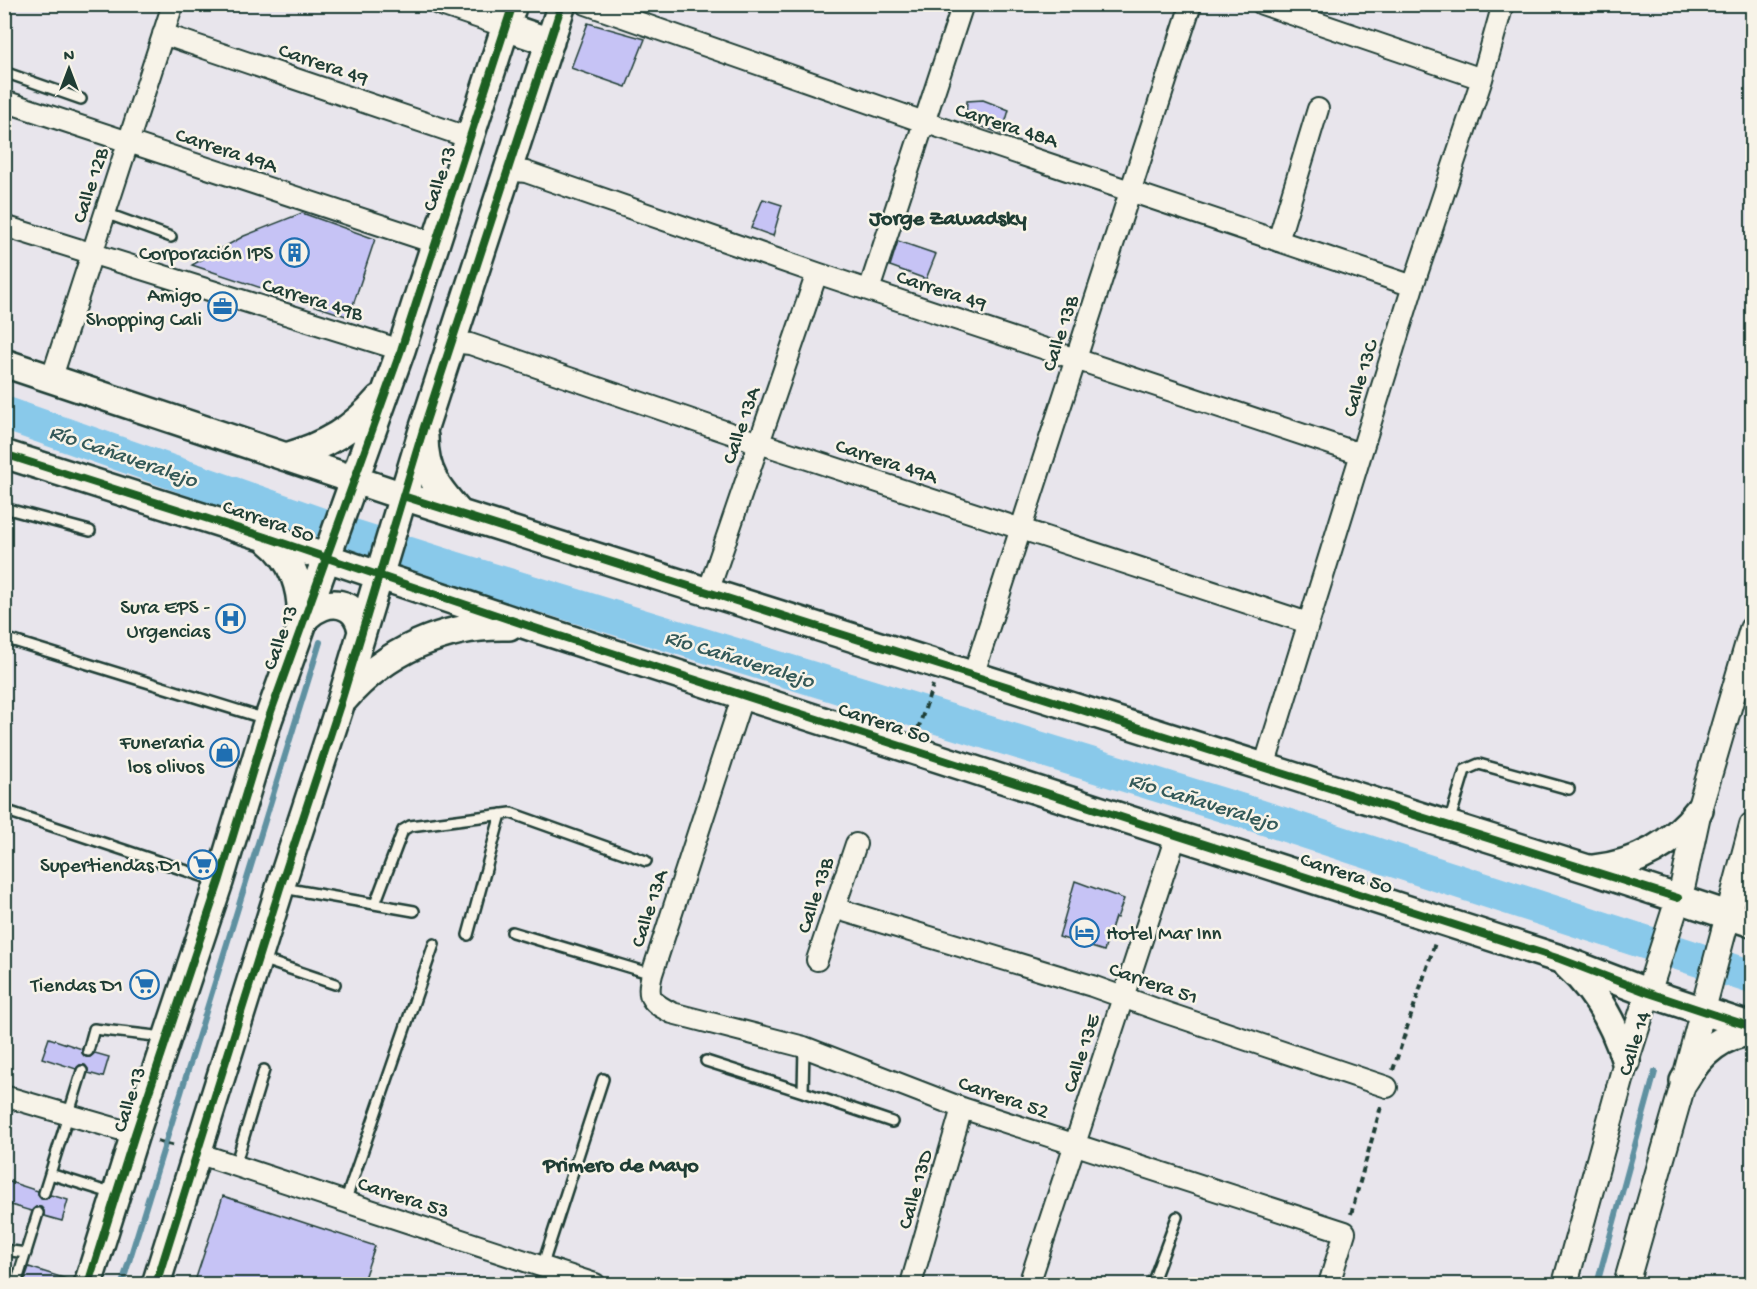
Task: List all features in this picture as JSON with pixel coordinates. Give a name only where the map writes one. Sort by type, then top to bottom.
[{"type":"main road","points":[[156,1284],[188,1150],[258,958],[340,705],[424,427],[562,4]]},
{"type":"main road","points":[[510,16],[550,42]]},
{"type":"main road","name":"Calle 13","points":[[88,1284],[117,1195],[141,1136],[167,1038],[219,882],[268,720],[401,350],[510,16]]},
{"type":"main road","points":[[4,363],[286,457],[352,487],[401,504],[461,515],[708,592],[1591,870],[1677,904],[1735,922]]},
{"type":"main road","points":[[286,457],[321,445],[342,434],[361,419],[386,392]]},
{"type":"main road","points":[[424,427],[424,445],[429,471],[442,494],[461,515]]},
{"type":"main road","name":"Carrera 50","points":[[4,453],[265,537],[329,552],[381,569],[535,628],[1176,836],[1651,986],[1704,1004],[1752,1027]]},
{"type":"main road","points":[[265,537],[287,560],[296,578],[303,625]]},
{"type":"main road","points":[[303,625],[320,606],[339,604],[355,614],[362,632]]},
{"type":"main road","points":[[340,705],[367,676],[383,663],[400,652],[436,636],[455,630],[485,626],[535,628]]},
{"type":"main road","points":[[1591,870],[1629,862],[1650,853],[1680,831],[1699,810]]},
{"type":"main road","points":[[1560,959],[1586,984],[1606,1012],[1626,1062]]},
{"type":"main road","points":[[1684,1081],[1695,1062],[1706,1052],[1732,1037],[1752,1032]]},
{"type":"street","name":"Calle 12B","points":[[51,380],[173,4]]},
{"type":"street","points":[[438,4],[510,16]]},
{"type":"street","name":"Carrera 48A","points":[[586,4],[924,122],[1413,286]]},
{"type":"street","points":[[869,290],[963,4]]},
{"type":"street","name":"Calle 13B","points":[[973,676],[1191,4]]},
{"type":"street","points":[[1262,4],[1482,79]]},
{"type":"street","name":"Calle 13C","points":[[1264,767],[1413,286],[1482,79],[1503,4]]},
{"type":"street","name":"Carrera 49","points":[[163,34],[470,138]]},
{"type":"street","name":"Carrera 49A","points":[[4,101],[435,243]]},
{"type":"street","points":[[1278,241],[1318,109]]},
{"type":"street","name":"Carrera 49","points":[[508,170],[526,172],[817,273],[1361,454]]},
{"type":"street","name":"Carrera 49B","points":[[4,226],[401,350]]},
{"type":"street","name":"Calle 13A","points":[[708,592],[817,273]]},
{"type":"street","name":"Carrera 49A","points":[[452,342],[470,344],[759,443],[1308,623]]},
{"type":"street","name":"Calle 14","points":[[1565,1284],[1626,1062],[1677,904],[1699,810],[1752,629]]},
{"type":"street","name":"Calle 13A","points":[[651,999],[649,993],[652,974],[743,695]]},
{"type":"street","points":[[1626,1284],[1704,1004],[1735,922],[1752,825]]},
{"type":"street","name":"Calle 13E","points":[[1029,1284],[1176,836]]},
{"type":"street","name":"Calle 13B","points":[[817,960],[856,844]]},
{"type":"street","name":"Carrera 51","points":[[834,908],[1123,997],[1387,1086]]},
{"type":"street","name":"Carrera 52","points":[[651,999],[658,1006],[672,1013],[804,1047],[962,1108],[1346,1232],[1329,1284]]},
{"type":"street","points":[[4,1096],[141,1136]]},
{"type":"street","name":"Calle 13D","points":[[911,1284],[962,1108]]},
{"type":"street","name":"Carrera 53","points":[[188,1150],[595,1284]]},
{"type":"lane","points":[[4,72],[81,99]]},
{"type":"lane","points":[[105,213],[171,237]]},
{"type":"lane","points":[[4,508],[90,531]]},
{"type":"lane","points":[[4,638],[268,720]]},
{"type":"lane","points":[[1448,825],[1465,771],[1479,764],[1569,789]]},
{"type":"lane","points":[[4,810],[219,882]]},
{"type":"lane","points":[[375,903],[406,827],[511,813],[646,861]]},
{"type":"lane","points":[[468,935],[501,814]]},
{"type":"lane","points":[[280,888],[375,903],[414,912]]},
{"type":"lane","points":[[512,933],[652,974]]},
{"type":"lane","points":[[345,1202],[434,944]]},
{"type":"lane","points":[[258,958],[336,984]]},
{"type":"lane","points":[[88,1051],[94,1029],[167,1038]]},
{"type":"lane","points":[[803,1092],[804,1047]]},
{"type":"lane","points":[[706,1061],[892,1122]]},
{"type":"lane","points":[[235,1166],[264,1070]]},
{"type":"lane","points":[[44,1193],[82,1071]]},
{"type":"lane","points":[[542,1267],[603,1079]]},
{"type":"lane","points":[[50,1174],[117,1195]]},
{"type":"lane","points":[[16,1284],[38,1214]]},
{"type":"lane","points":[[1152,1284],[1177,1217]]},
{"type":"lane","points":[[4,1250],[26,1253]]},
{"type":"lane","points":[[1750,1284],[1752,1278]]},
{"type":"path","points":[[918,730],[927,704]]},
{"type":"path","points":[[141,1136],[188,1150]]},
{"type":"building","points":[[588,23],[645,39],[626,87],[571,68]]},
{"type":"building","points":[[983,100],[1009,110],[1002,134],[966,121],[967,101]]},
{"type":"building","points":[[763,199],[782,205],[773,236],[751,228]]},
{"type":"building","name":"Corporación IPS","points":[[302,213],[375,239],[349,317],[192,265],[244,236]]},
{"type":"building","points":[[898,241],[936,254],[926,279],[890,266]]},
{"type":"building","points":[[1075,881],[1124,899],[1117,918],[1115,917],[1104,951],[1059,937]]},
{"type":"building","points":[[49,1038],[82,1049],[86,1057],[95,1053],[109,1057],[103,1077],[88,1073],[85,1065],[80,1065],[76,1069],[42,1058]]},
{"type":"building","points":[[4,1180],[38,1191],[41,1199],[46,1199],[51,1195],[68,1200],[62,1221],[44,1216],[41,1207],[36,1207],[31,1211],[4,1203]]},
{"type":"building","points":[[223,1196],[375,1246],[362,1284],[194,1284]]},
{"type":"building","points":[[29,1267],[73,1281],[73,1284],[23,1284]]},
{"type":"waterway","name":"Río Cañaveralejo","points":[[4,413],[356,537],[1249,813],[1752,977]]},
{"type":"waterway","points":[[122,1284],[320,642]]},
{"type":"waterway","points":[[1597,1284],[1655,1072]]},
{"type":"cycle path","points":[[88,1284],[219,882],[268,720],[401,350],[513,4]]},
{"type":"cycle path","points":[[156,1284],[340,705],[424,427],[562,4]]},
{"type":"cycle path","points":[[4,454],[1560,959],[1649,993],[1752,1027]]},
{"type":"cycle path","points":[[403,496],[1678,898]]},
{"type":"place","name":"Corporación IPS","points":[[294,252]]},
{"type":"place","name":"Amigo Shopping Cali","points":[[223,306]]},
{"type":"place","name":"Sura EPS - Urgencias","points":[[231,618]]},
{"type":"place","name":"Funeraria los olivos","points":[[225,753]]},
{"type":"place","name":"Supertiendas D1","points":[[202,864]]},
{"type":"place","name":"Hotel Mar Inn","points":[[1085,932]]},
{"type":"place","name":"Tiendas D1","points":[[144,984]]},
{"type":"district","name":"Jorge Zawadsky","points":[[948,216]]},
{"type":"district","name":"Primero de Mayo","points":[[621,1163]]}]
